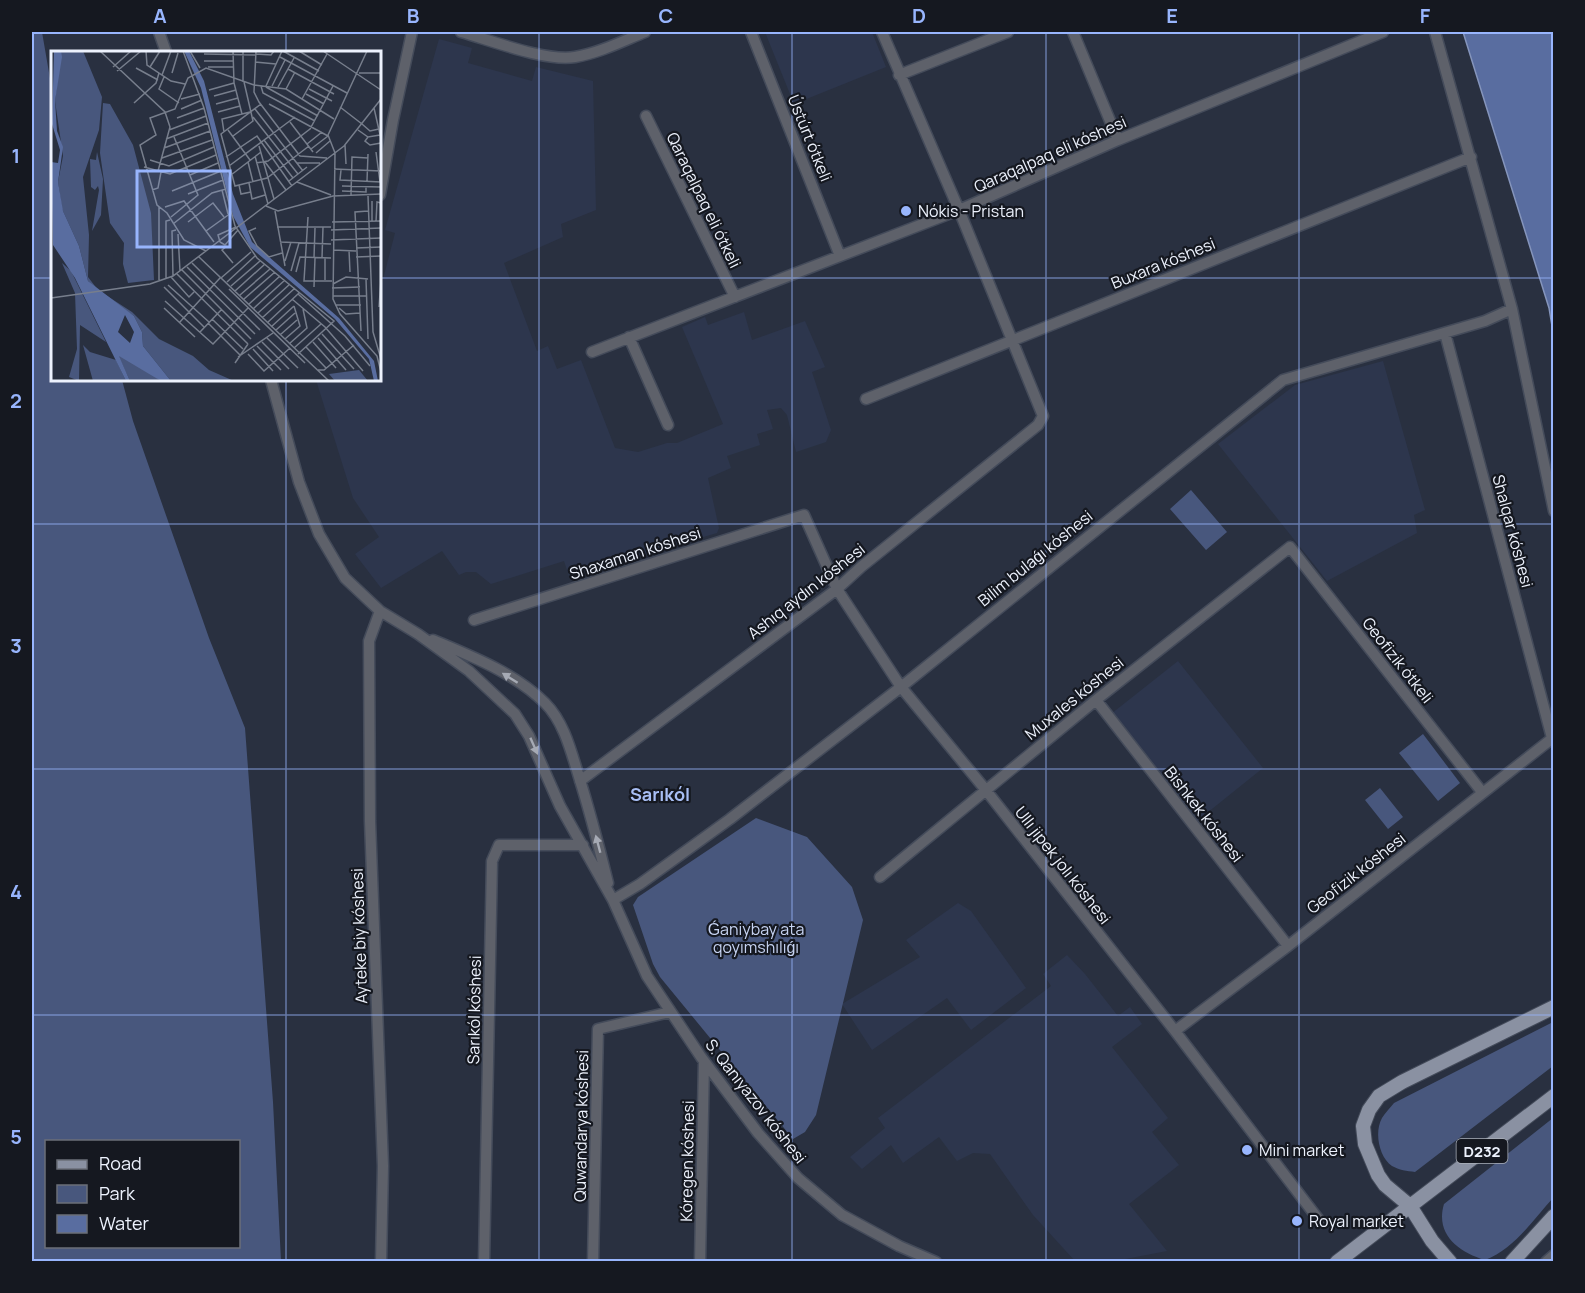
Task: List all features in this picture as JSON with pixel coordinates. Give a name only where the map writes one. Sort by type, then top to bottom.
[{"type":"main road","points":[[1450,1262],[1432,1241],[1410,1206],[1385,1185],[1378,1175],[1365,1144],[1363,1126],[1369,1110],[1379,1096],[1402,1082],[1554,1007]]},
{"type":"main road","name":"D232","points":[[1337,1262],[1554,1096]]},
{"type":"main road","points":[[1512,1262],[1552,1222]]},
{"type":"street","points":[[159,32],[166,51]]},
{"type":"street","points":[[381,189],[412,32]]},
{"type":"street","points":[[461,32],[548,56],[573,57],[606,48],[645,32]]},
{"type":"street","name":"Ústúrt ótkeli","points":[[751,32],[840,256]]},
{"type":"street","points":[[882,32],[1012,339]]},
{"type":"street","points":[[899,75],[1008,32]]},
{"type":"street","points":[[1073,32],[1118,140]]},
{"type":"street","name":"Qaraqalpaq eli kóshesi","points":[[592,352],[959,210],[1118,140],[1383,32]]},
{"type":"street","points":[[1435,32],[1512,309],[1554,511]]},
{"type":"street","name":"Qaraqalpaq eli ótkeli","points":[[645,116],[735,297]]},
{"type":"street","name":"Buxara kóshesi","points":[[866,399],[1471,157]]},
{"type":"street","name":"Bilim bulaǵı kóshesi","points":[[613,900],[640,884],[730,819],[901,687],[1283,380],[1485,321],[1512,309]]},
{"type":"street","name":"Shalqar kóshesi","points":[[1445,333],[1553,737]]},
{"type":"street","points":[[629,337],[668,425]]},
{"type":"street","name":"Ashıq aydın kóshesi","points":[[580,781],[837,589],[861,567],[1038,425],[1043,416],[1012,339]]},
{"type":"street","name":"S. Qanıyazov kóshesi","points":[[271,381],[299,482],[320,534],[345,578],[380,611],[418,634],[469,671],[515,714],[529,736],[560,806],[613,900],[647,975],[704,1061],[758,1132],[798,1178],[842,1215],[899,1246],[936,1262]]},
{"type":"street","name":"Ullı jipek jolı kóshesi","points":[[804,515],[837,589],[901,687],[985,789],[1175,1031],[1319,1220]]},
{"type":"street","name":"Shaxaman kóshesi","points":[[474,620],[804,515]]},
{"type":"street","name":"Muxales kóshesi","points":[[880,877],[985,789],[1290,547]]},
{"type":"street","name":"Geofizik ótkeli","points":[[1290,547],[1482,792]]},
{"type":"street","name":"Ayteke biy kóshesi","points":[[380,611],[369,641],[369,652],[370,821],[383,1166],[381,1262]]},
{"type":"street","name":"S. Qanıyazov kóshesi","points":[[418,634],[489,665],[544,702],[557,718],[580,781],[613,900]]},
{"type":"street","name":"Bishkek kóshesi","points":[[1096,700],[1288,946]]},
{"type":"street","name":"Geofizik kóshesi","points":[[1175,1031],[1288,946],[1553,737]]},
{"type":"street","name":"Sarıkól kóshesi","points":[[484,1262],[492,861],[499,845],[583,845]]},
{"type":"street","name":"Quwandarya kóshesi","points":[[593,1262],[598,1029],[670,1012]]},
{"type":"street","name":"Kóregen kóshesi","points":[[700,1262],[704,1061]]},
{"type":"street","points":[[1546,1262],[1554,1255]]},
{"type":"shaded area","points":[[765,32],[872,32],[886,67],[794,104]]},
{"type":"shaded area","points":[[439,39],[472,48],[468,63],[532,81],[536,67],[593,81],[596,210],[561,224],[563,237],[504,263],[537,351],[548,346],[557,369],[581,360],[615,448],[638,452],[667,443],[677,443],[723,424],[682,327],[705,317],[708,325],[744,312],[752,340],[805,321],[825,367],[812,372],[831,430],[826,442],[796,452],[787,415],[781,408],[767,410],[773,429],[757,434],[760,445],[727,456],[731,468],[708,478],[719,528],[717,533],[569,576],[564,561],[491,584],[476,572],[459,575],[442,551],[381,588],[355,554],[379,537],[353,498],[316,381],[381,381],[381,287],[395,233],[385,230]]},
{"type":"shaded area","points":[[1383,361],[1425,510],[1414,515],[1417,533],[1327,581],[1218,444],[1295,385]]},
{"type":"shaded area","points":[[1178,661],[1263,768],[1197,821],[1111,714]]},
{"type":"shaded area","points":[[958,903],[971,911],[1026,988],[971,1030],[947,998],[872,1050],[842,1004],[920,957],[906,940]]},
{"type":"shaded area","points":[[1067,955],[1118,1016],[1130,1007],[1142,1024],[1112,1047],[1168,1118],[1152,1132],[1179,1165],[1129,1204],[1167,1251],[1115,1261],[1075,1261],[1033,1215],[990,1154],[973,1153],[957,1161],[939,1137],[903,1163],[891,1145],[862,1169],[850,1157],[885,1128],[878,1118],[1051,986],[1043,974]]},
{"type":"green space","points":[[32,32],[42,32],[51,84],[51,381],[122,381],[133,421],[209,638],[245,728],[273,1102],[281,1261],[32,1261]]},
{"type":"green space","points":[[1191,490],[1227,532],[1206,550],[1170,509]]},
{"type":"green space","points":[[1423,734],[1460,783],[1438,801],[1399,753]]},
{"type":"green space","points":[[1380,788],[1403,817],[1388,829],[1365,800]]},
{"type":"green space","name":"Ǵaniybay ata qoyımshılıǵı","points":[[756,818],[807,837],[852,887],[863,920],[816,1115],[805,1132],[793,1139],[660,977],[653,964],[633,905],[638,897]]},
{"type":"green space","points":[[1553,1022],[1553,1066],[1415,1172],[1397,1168],[1388,1162],[1381,1151],[1378,1130],[1382,1118],[1394,1103]]},
{"type":"green space","points":[[1553,1118],[1553,1198],[1514,1241],[1495,1255],[1485,1260],[1458,1247],[1446,1233],[1443,1224],[1444,1204]]},
{"type":"water","points":[[1463,32],[1553,32],[1553,332],[1549,308]]},
{"type":"place","name":"Nókis - Pristan","points":[[906,211]]},
{"type":"place","name":"Mini market","points":[[1247,1150]]},
{"type":"place","name":"Royal market","points":[[1297,1221]]},
{"type":"district","name":"Sarıkól","points":[[660,794]]}]
